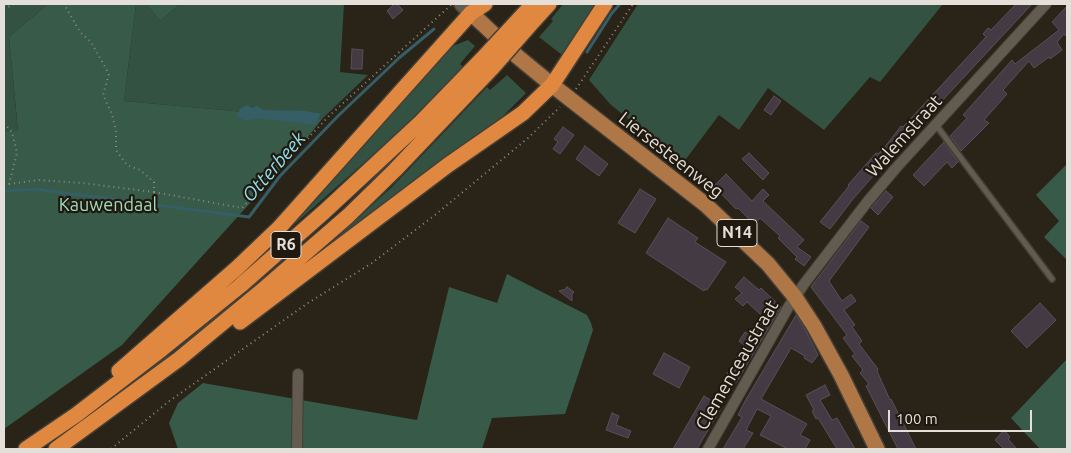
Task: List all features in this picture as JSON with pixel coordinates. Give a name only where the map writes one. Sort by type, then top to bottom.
[{"type":"highway","points":[[76,414],[94,392],[237,268],[279,228],[467,8],[484,4]]},
{"type":"highway","name":"R6","points":[[524,23],[533,4]]},
{"type":"highway","name":"R6","points":[[56,449],[179,359],[348,216],[402,163],[524,23],[549,4]]},
{"type":"highway","points":[[179,359],[197,354],[448,165],[523,113],[552,85],[605,4]]},
{"type":"highway","name":"R6","points":[[26,449],[162,350],[240,286],[488,63]]},
{"type":"main road","name":"Liersesteenweg","points":[[467,8],[518,57],[552,85],[706,204],[768,264],[795,297],[814,326],[841,375],[877,449]]},
{"type":"street","name":"Walemstraat","points":[[795,297],[896,168],[1046,4]]},
{"type":"street","name":"Clemenceaustraat","points":[[708,449],[795,297]]},
{"type":"street","points":[[297,449],[298,374]]},
{"type":"lane","points":[[936,124],[1052,279]]},
{"type":"path","points":[[4,9],[14,4]]},
{"type":"path","points":[[64,4],[80,32],[91,42],[109,74],[103,96],[112,114],[116,132],[116,150],[127,165],[140,170],[154,182],[154,192]]},
{"type":"path","points":[[4,184],[39,180],[82,183],[154,192],[242,208],[329,116],[452,4]]},
{"type":"path","points":[[111,449],[176,397],[308,303],[379,258],[435,215],[521,144],[569,98],[633,4]]},
{"type":"path","points":[[4,123],[12,132],[17,153],[9,184]]},
{"type":"green space","points":[[4,4],[48,4],[9,37],[18,132],[4,132]]},
{"type":"green space","name":"Kauwendaal","points":[[48,4],[136,4],[124,101],[322,119],[297,151],[122,345],[4,429],[4,132],[18,131],[9,37]]},
{"type":"green space","points":[[136,4],[146,4],[160,21],[180,4],[344,4],[340,72],[368,75],[322,119],[124,101]]},
{"type":"green space","points":[[146,4],[180,4],[160,21]]},
{"type":"green space","points":[[563,4],[597,4],[562,55],[539,37],[553,21],[551,19]]},
{"type":"green space","points":[[638,4],[943,4],[880,82],[870,77],[824,130],[768,88],[739,130],[719,115],[683,163],[610,104],[589,80]]},
{"type":"green space","points":[[468,40],[475,46],[460,64],[463,67],[403,128],[234,278],[445,49]]},
{"type":"green space","points":[[507,75],[526,93],[496,123],[298,272],[392,187],[487,87],[490,90]]},
{"type":"green space","points":[[1067,164],[1067,260],[1044,237],[1059,221],[1036,195]]},
{"type":"green space","points":[[507,274],[587,315],[591,323],[593,330],[565,414],[492,418],[482,449],[178,449],[169,423],[178,403],[203,383],[417,420],[449,287],[497,303]]},
{"type":"green space","points":[[1067,359],[1067,449],[1040,449],[1011,418]]},
{"type":"water","points":[[247,105],[252,108],[257,106],[263,110],[306,111],[321,114],[315,125],[259,118],[246,121],[237,116],[240,109]]},
{"type":"building","points":[[394,4],[397,4],[403,10],[393,19],[387,11]]},
{"type":"building","points":[[1016,4],[1032,4],[888,159],[830,229],[820,222],[848,185],[876,153],[878,154],[885,147],[901,126],[903,127],[986,37],[983,34],[988,28],[991,30]]},
{"type":"building","points":[[1067,6],[1067,37],[1064,34],[1057,42],[1062,50],[1034,68],[1029,61],[1003,90],[1007,94],[984,120],[989,123],[961,151],[950,136],[967,118],[963,115],[1012,60],[1015,64],[1059,30],[1052,22]]},
{"type":"building","points":[[352,49],[363,50],[362,69],[351,69]]},
{"type":"building","points":[[774,96],[781,101],[771,115],[764,110]]},
{"type":"building","points":[[563,127],[574,135],[560,154],[553,149],[558,142],[554,139]]},
{"type":"building","points":[[944,142],[958,162],[952,168],[947,162],[924,186],[913,175]]},
{"type":"building","points":[[585,146],[608,164],[599,176],[576,159]]},
{"type":"building","points":[[749,153],[769,173],[763,180],[742,159]]},
{"type":"building","points":[[726,174],[752,201],[763,189],[769,195],[763,201],[804,240],[797,247],[811,257],[804,266],[795,259],[797,257],[778,238],[780,236],[760,218],[754,224],[738,208],[736,209],[714,186]]},
{"type":"building","points":[[640,189],[656,199],[635,233],[618,223]]},
{"type":"building","points":[[886,191],[893,197],[878,215],[871,208]]},
{"type":"building","points":[[668,218],[698,238],[695,242],[726,262],[707,290],[705,289],[704,291],[646,253]]},
{"type":"building","points":[[861,221],[869,227],[829,281],[842,301],[851,294],[856,301],[844,310],[855,325],[852,327],[862,341],[859,344],[878,369],[877,371],[890,400],[916,449],[898,449],[866,386],[869,384],[860,373],[863,370],[852,356],[855,354],[843,338],[847,335],[811,287]]},
{"type":"building","points":[[744,277],[759,290],[761,288],[781,307],[736,383],[725,377],[744,345],[739,341],[745,332],[749,334],[761,315],[747,302],[743,306],[735,299],[742,293],[735,287]]},
{"type":"building","points":[[567,287],[574,292],[572,294],[572,301],[559,291]]},
{"type":"building","points":[[1040,303],[1056,320],[1027,348],[1011,331]]},
{"type":"building","points":[[796,315],[818,355],[812,363],[804,358],[805,356],[791,348],[761,399],[807,424],[800,435],[810,440],[805,449],[788,449],[760,435],[771,416],[757,409],[746,430],[753,433],[743,449],[723,449],[742,417],[738,415],[745,401]]},
{"type":"building","points":[[664,353],[690,367],[679,388],[653,374]]},
{"type":"building","points":[[825,385],[830,395],[820,400],[832,420],[837,418],[855,449],[837,449],[812,411],[814,410],[806,395]]},
{"type":"building","points":[[704,396],[722,407],[697,449],[673,449]]},
{"type":"building","points":[[612,413],[619,416],[616,425],[631,431],[628,438],[606,430]]},
{"type":"building","points":[[1004,430],[1010,437],[1008,439],[1017,449],[1004,449],[995,440]]},
{"type":"waterway","points":[[587,52],[620,4]]},
{"type":"waterway","name":"Otterbeek","points":[[4,191],[34,189],[249,217],[280,176],[338,116],[399,58],[434,29]]}]
